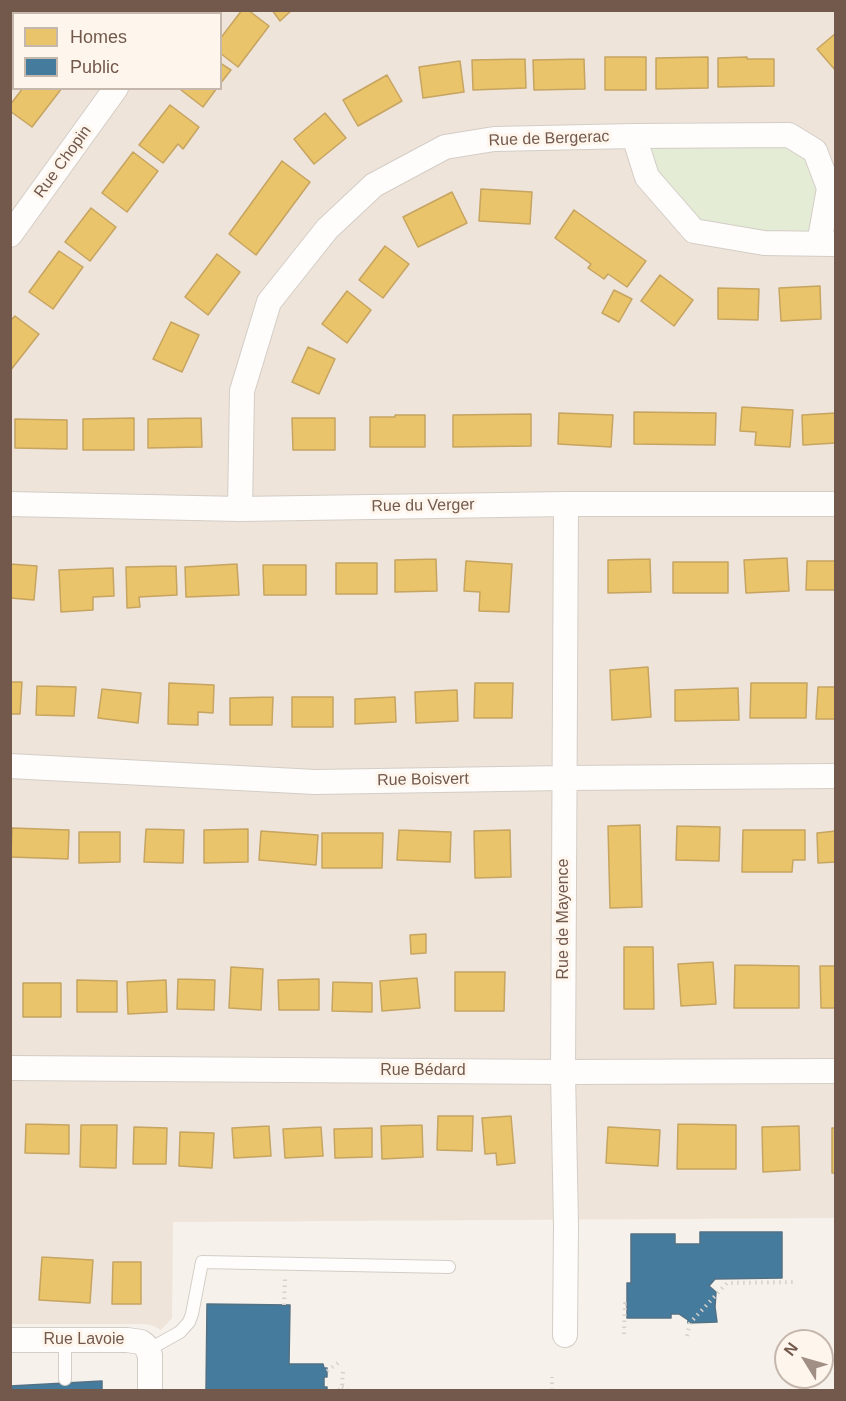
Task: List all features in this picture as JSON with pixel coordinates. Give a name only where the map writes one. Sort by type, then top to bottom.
[{"type":"street","name":"Rue Chopin","points":[[10,235],[115,90]]},
{"type":"street","name":"Rue de Bergerac","points":[[240,509],[242,392],[269,302],[327,228],[374,185],[445,147],[494,139],[634,136],[789,135],[815,152],[829,188],[827,244],[764,243],[694,231],[646,177],[634,136]]},
{"type":"street","name":"Rue du Verger","points":[[10,504],[240,509],[566,504],[836,504]]},
{"type":"street","name":"Rue de Mayence","points":[[565,1335],[566,1226],[563,1072],[566,504]]},
{"type":"street","name":"Rue Boisvert","points":[[10,766],[315,782],[836,776]]},
{"type":"street","name":"Rue Bédard","points":[[10,1068],[563,1072],[836,1071]]},
{"type":"street","name":"Rue Lavoie","points":[[10,1340],[141,1342],[150,1355],[150,1390]]},
{"type":"lane","points":[[148,1350],[180,1332],[189,1322],[202,1262],[449,1267]]},
{"type":"lane","points":[[65,1340],[65,1379]]},
{"type":"path","points":[[687,1336],[690,1323],[727,1283],[797,1282]]},
{"type":"path","points":[[284,1305],[285,1293]]},
{"type":"path","points":[[624,1334],[627,1304]]},
{"type":"path","points":[[703,1309],[708,1315]]},
{"type":"path","points":[[327,1371],[338,1363]]},
{"type":"path","points":[[343,1370],[340,1389],[348,1390]]},
{"type":"path","points":[[552,1377],[552,1390]]},
{"type":"shaded area","points":[[11,11],[835,11],[835,1218],[173,1222],[172,1318],[161,1330],[145,1324],[11,1324]]},
{"type":"green space","points":[[789,135],[829,188],[819,244],[694,231],[634,136]]},
{"type":"building: Homes","points":[[92,10],[125,10],[124,12],[94,12]]},
{"type":"building: Homes","points":[[242,10],[248,10],[269,26],[238,67],[222,55],[222,36]]},
{"type":"building: Homes","points":[[272,10],[292,10],[280,21]]},
{"type":"building: Homes","points":[[836,33],[836,71],[817,49]]},
{"type":"building: Homes","points":[[605,57],[646,57],[646,90],[605,90]]},
{"type":"building: Homes","points":[[708,57],[708,88],[656,89],[656,58]]},
{"type":"building: Homes","points":[[747,57],[747,59],[774,59],[774,86],[718,87],[718,58]]},
{"type":"building: Homes","points":[[525,59],[526,88],[473,90],[472,60]]},
{"type":"building: Homes","points":[[584,59],[585,89],[534,90],[533,60]]},
{"type":"building: Homes","points":[[460,61],[464,92],[423,98],[419,67]]},
{"type":"building: Homes","points":[[222,64],[231,70],[222,81]]},
{"type":"building: Homes","points":[[387,75],[402,101],[358,126],[343,100]]},
{"type":"building: Homes","points":[[21,90],[60,90],[32,127],[10,111],[10,105]]},
{"type":"building: Homes","points":[[181,90],[216,90],[203,107]]},
{"type":"building: Homes","points":[[170,105],[199,127],[183,149],[178,144],[163,163],[139,145]]},
{"type":"building: Homes","points":[[325,113],[346,138],[314,164],[294,139]]},
{"type":"building: Homes","points":[[133,152],[158,171],[127,212],[102,193]]},
{"type":"building: Homes","points":[[282,161],[310,182],[256,255],[229,234]]},
{"type":"building: Homes","points":[[481,189],[532,192],[530,224],[479,221]]},
{"type":"building: Homes","points":[[452,192],[467,223],[418,247],[403,217]]},
{"type":"building: Homes","points":[[91,208],[116,227],[90,261],[65,242]]},
{"type":"building: Homes","points":[[574,210],[646,261],[627,287],[608,274],[604,279],[588,268],[591,264],[555,238]]},
{"type":"building: Homes","points":[[385,246],[409,264],[383,298],[359,280]]},
{"type":"building: Homes","points":[[59,251],[83,267],[53,309],[29,292]]},
{"type":"building: Homes","points":[[217,254],[240,272],[208,315],[185,297]]},
{"type":"building: Homes","points":[[660,275],[693,300],[674,326],[641,301]]},
{"type":"building: Homes","points":[[820,286],[821,319],[781,321],[779,288]]},
{"type":"building: Homes","points":[[718,288],[759,289],[758,320],[718,319]]},
{"type":"building: Homes","points":[[614,290],[632,299],[619,322],[602,313]]},
{"type":"building: Homes","points":[[347,291],[371,310],[347,343],[322,324]]},
{"type":"building: Homes","points":[[15,316],[39,334],[10,371],[10,321]]},
{"type":"building: Homes","points":[[171,322],[199,335],[182,372],[153,359]]},
{"type":"building: Homes","points":[[308,347],[335,359],[319,394],[292,382]]},
{"type":"building: Homes","points":[[742,407],[793,410],[790,447],[755,445],[756,432],[740,431]]},
{"type":"building: Homes","points":[[634,412],[716,413],[715,445],[634,444]]},
{"type":"building: Homes","points":[[559,413],[613,415],[611,447],[558,444]]},
{"type":"building: Homes","points":[[836,413],[836,443],[803,445],[802,415]]},
{"type":"building: Homes","points":[[531,414],[531,446],[453,447],[453,415]]},
{"type":"building: Homes","points":[[395,415],[425,415],[425,447],[370,447],[370,417],[395,417]]},
{"type":"building: Homes","points":[[134,418],[134,450],[83,450],[83,419]]},
{"type":"building: Homes","points":[[201,418],[202,447],[148,448],[148,419]]},
{"type":"building: Homes","points":[[292,418],[335,418],[335,450],[293,450]]},
{"type":"building: Homes","points":[[15,419],[67,420],[67,449],[15,448]]},
{"type":"building: Homes","points":[[787,558],[789,591],[746,593],[744,560]]},
{"type":"building: Homes","points":[[436,559],[437,591],[395,592],[395,560]]},
{"type":"building: Homes","points":[[650,559],[651,592],[608,593],[608,560]]},
{"type":"building: Homes","points":[[466,561],[512,564],[509,612],[479,611],[480,592],[464,591]]},
{"type":"building: Homes","points":[[807,561],[836,561],[836,590],[806,590]]},
{"type":"building: Homes","points":[[673,562],[728,562],[728,593],[673,593]]},
{"type":"building: Homes","points":[[336,563],[377,563],[377,594],[336,594]]},
{"type":"building: Homes","points":[[10,564],[37,566],[34,600],[10,598]]},
{"type":"building: Homes","points":[[237,564],[239,595],[186,597],[185,567]]},
{"type":"building: Homes","points":[[263,565],[306,565],[306,595],[264,595]]},
{"type":"building: Homes","points":[[176,566],[177,595],[139,597],[140,607],[127,608],[126,567]]},
{"type":"building: Homes","points":[[113,568],[114,596],[93,597],[93,610],[61,612],[59,570]]},
{"type":"building: Homes","points":[[648,667],[651,717],[612,720],[610,670]]},
{"type":"building: Homes","points":[[10,682],[22,682],[20,714],[10,714]]},
{"type":"building: Homes","points":[[169,683],[214,685],[213,713],[198,712],[198,725],[168,724]]},
{"type":"building: Homes","points":[[475,683],[513,683],[512,718],[474,718]]},
{"type":"building: Homes","points":[[751,683],[807,683],[806,718],[750,718]]},
{"type":"building: Homes","points":[[37,686],[76,687],[74,716],[36,715]]},
{"type":"building: Homes","points":[[818,687],[836,687],[836,719],[816,719]]},
{"type":"building: Homes","points":[[738,688],[739,720],[675,721],[675,690]]},
{"type":"building: Homes","points":[[102,689],[141,693],[138,723],[98,718]]},
{"type":"building: Homes","points":[[457,690],[458,721],[416,723],[415,692]]},
{"type":"building: Homes","points":[[273,697],[272,725],[230,725],[230,698]]},
{"type":"building: Homes","points":[[292,697],[333,697],[333,727],[292,727]]},
{"type":"building: Homes","points":[[395,697],[396,722],[355,724],[355,699]]},
{"type":"building: Homes","points":[[640,825],[642,907],[610,908],[608,826]]},
{"type":"building: Homes","points":[[677,826],[720,827],[719,861],[676,860]]},
{"type":"building: Homes","points":[[12,828],[69,830],[68,859],[11,857]]},
{"type":"building: Homes","points":[[146,829],[184,830],[183,863],[144,862]]},
{"type":"building: Homes","points":[[248,829],[248,862],[204,863],[204,830]]},
{"type":"building: Homes","points":[[399,830],[451,832],[450,862],[397,860]]},
{"type":"building: Homes","points":[[510,830],[511,877],[475,878],[474,831]]},
{"type":"building: Homes","points":[[743,830],[805,830],[805,860],[793,860],[792,872],[742,872]]},
{"type":"building: Homes","points":[[261,831],[318,835],[316,865],[259,860]]},
{"type":"building: Homes","points":[[836,831],[836,862],[818,863],[817,833]]},
{"type":"building: Homes","points":[[79,832],[120,832],[120,862],[79,863]]},
{"type":"building: Homes","points":[[322,833],[383,833],[382,868],[322,868]]},
{"type":"building: Homes","points":[[426,934],[426,953],[411,954],[410,935]]},
{"type":"building: Homes","points":[[624,947],[653,947],[654,1009],[624,1009]]},
{"type":"building: Homes","points":[[713,962],[716,1004],[681,1006],[678,964]]},
{"type":"building: Homes","points":[[735,965],[799,966],[799,1008],[734,1008]]},
{"type":"building: Homes","points":[[820,966],[836,966],[836,1008],[821,1008]]},
{"type":"building: Homes","points":[[231,967],[263,969],[261,1010],[229,1008]]},
{"type":"building: Homes","points":[[455,972],[505,972],[504,1011],[455,1011]]},
{"type":"building: Homes","points":[[417,978],[420,1008],[382,1011],[380,981]]},
{"type":"building: Homes","points":[[178,979],[215,980],[214,1010],[177,1009]]},
{"type":"building: Homes","points":[[319,979],[319,1010],[279,1010],[278,980]]},
{"type":"building: Homes","points":[[77,980],[117,981],[117,1012],[77,1012]]},
{"type":"building: Homes","points":[[166,980],[167,1012],[128,1014],[127,982]]},
{"type":"building: Homes","points":[[333,982],[372,983],[372,1012],[332,1011]]},
{"type":"building: Homes","points":[[23,983],[61,983],[61,1017],[23,1017]]},
{"type":"building: Homes","points":[[438,1116],[473,1116],[472,1151],[437,1150]]},
{"type":"building: Homes","points":[[511,1116],[515,1163],[497,1165],[496,1153],[485,1154],[482,1118]]},
{"type":"building: Homes","points":[[26,1124],[69,1125],[69,1154],[25,1153]]},
{"type":"building: Homes","points":[[678,1124],[736,1125],[736,1169],[677,1169]]},
{"type":"building: Homes","points":[[81,1125],[117,1125],[116,1168],[80,1167]]},
{"type":"building: Homes","points":[[422,1125],[423,1157],[382,1159],[381,1126]]},
{"type":"building: Homes","points":[[269,1126],[271,1156],[234,1158],[232,1128]]},
{"type":"building: Homes","points":[[799,1126],[800,1170],[763,1172],[762,1127]]},
{"type":"building: Homes","points":[[134,1127],[167,1128],[166,1164],[133,1164]]},
{"type":"building: Homes","points":[[321,1127],[323,1156],[285,1158],[283,1129]]},
{"type":"building: Homes","points":[[608,1127],[660,1130],[658,1166],[606,1163]]},
{"type":"building: Homes","points":[[372,1128],[372,1157],[335,1158],[334,1129]]},
{"type":"building: Homes","points":[[832,1128],[836,1128],[836,1173],[832,1173]]},
{"type":"building: Homes","points":[[180,1132],[214,1133],[212,1168],[179,1166]]},
{"type":"building: Homes","points":[[42,1257],[93,1260],[90,1303],[39,1300]]},
{"type":"building: Homes","points":[[113,1262],[141,1262],[141,1304],[112,1304]]},
{"type":"building: Public","points":[[700,1232],[782,1232],[782,1278],[715,1279],[709,1286],[716,1292],[717,1322],[688,1323],[688,1320],[679,1314],[671,1314],[671,1318],[627,1318],[627,1283],[631,1283],[631,1234],[675,1234],[675,1244],[700,1244]]},
{"type":"building: Public","points":[[207,1304],[290,1305],[289,1364],[323,1364],[324,1368],[327,1368],[324,1387],[327,1387],[327,1390],[206,1390]]},
{"type":"building: Public","points":[[102,1381],[102,1390],[10,1390],[10,1386]]}]
